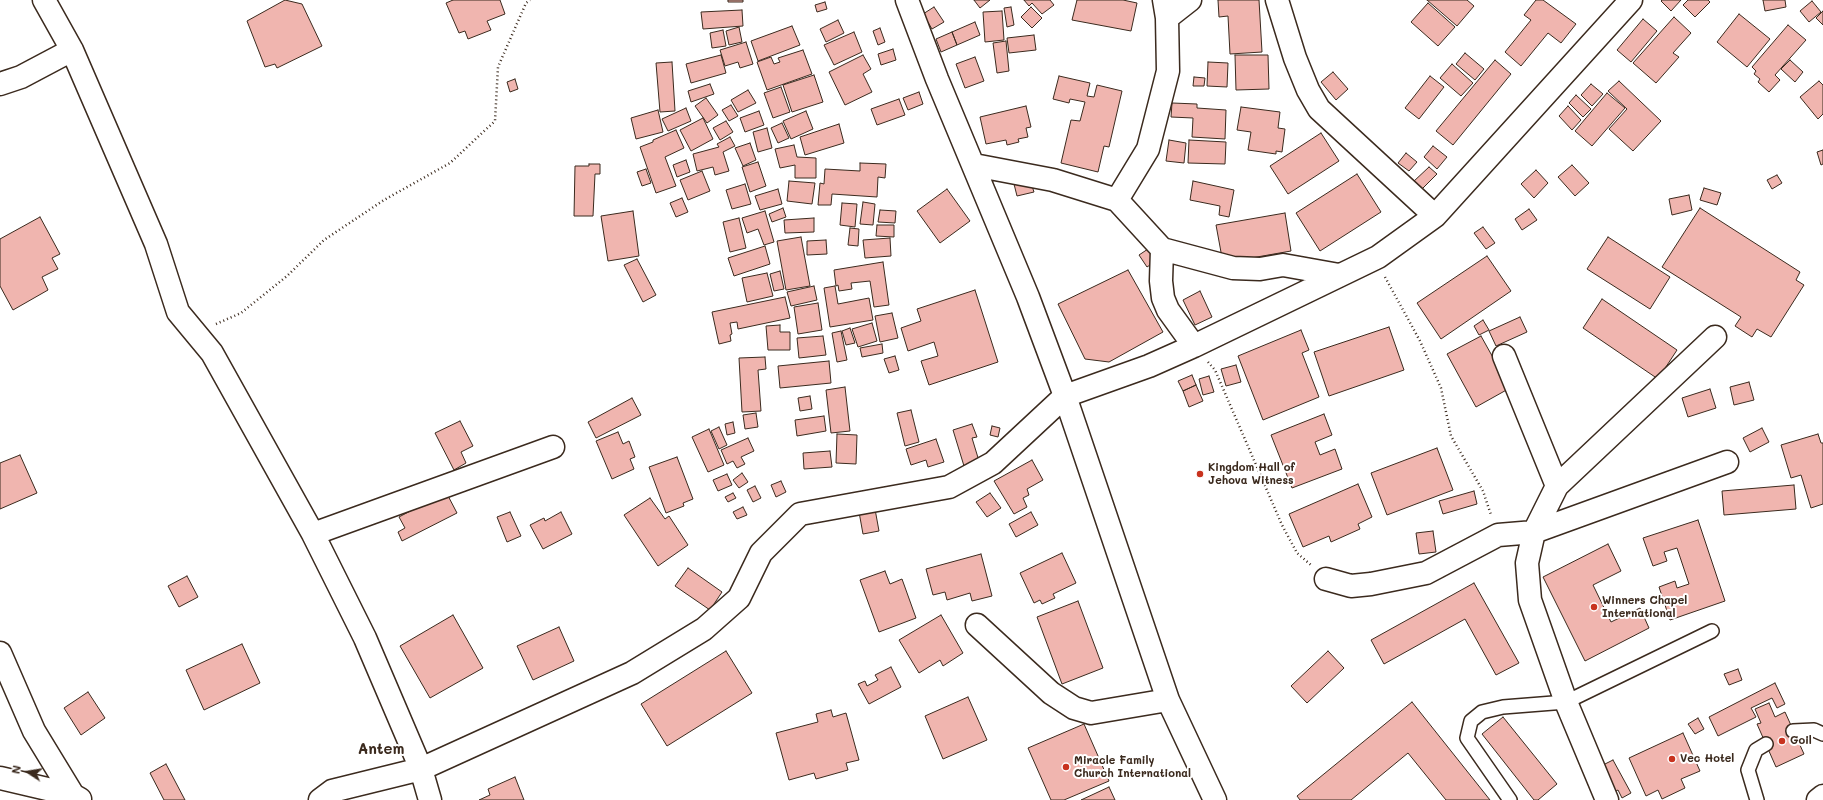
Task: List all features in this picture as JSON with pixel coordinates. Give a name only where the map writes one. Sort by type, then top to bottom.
[{"type":"street","points":[[44,0],[72,50],[156,244],[178,312],[212,353],[313,534],[365,638],[421,769],[430,800]]},
{"type":"street","points":[[907,0],[937,79],[1028,298],[1065,396],[1168,700],[1215,800]]},
{"type":"street","points":[[1117,200],[1148,148],[1168,71],[1165,9],[1190,0]]},
{"type":"street","points":[[1277,0],[1295,58],[1308,90],[1319,109],[1434,216]]},
{"type":"street","points":[[320,800],[332,791],[421,769],[632,673],[704,629],[739,598],[760,553],[800,514],[949,487],[993,463],[1065,396],[1149,366],[1194,346],[1339,275],[1378,258],[1434,216],[1631,0]]},
{"type":"street","points":[[0,84],[21,77],[72,50]]},
{"type":"street","points":[[974,165],[1052,180],[1117,200],[1162,249],[1233,268],[1260,269],[1283,265],[1339,275]]},
{"type":"street","points":[[1162,249],[1161,281],[1163,298],[1168,310],[1194,346]]},
{"type":"street","points":[[1607,800],[1566,702],[1530,600],[1527,563],[1534,532],[1557,486],[1715,337]]},
{"type":"street","points":[[1504,356],[1557,486]]},
{"type":"street","points":[[313,534],[553,447]]},
{"type":"street","points":[[1326,579],[1351,586],[1401,579],[1426,573],[1498,535],[1534,532],[1728,462]]},
{"type":"street","points":[[977,625],[1051,693],[1074,708],[1091,713],[1168,700]]},
{"type":"street","points":[[0,653],[8,698],[34,731],[77,798]]},
{"type":"street","points":[[0,778],[77,798]]},
{"type":"street","points":[[1818,800],[1823,796]]},
{"type":"lane","points":[[1510,800],[1467,738],[1471,721],[1482,712],[1502,707],[1566,702],[1712,631]]},
{"type":"lane","points":[[1793,731],[1814,730],[1823,734]]},
{"type":"lane","points":[[1757,800],[1748,770],[1756,750],[1766,744]]},
{"type":"path","points":[[195,332],[241,314],[287,276],[324,240],[384,200],[450,163],[495,121],[498,68],[526,3],[530,0]]},
{"type":"path","points":[[1378,258],[1387,284],[1420,341],[1442,388],[1451,436],[1483,491],[1498,535]]},
{"type":"path","points":[[1194,346],[1215,370],[1282,525],[1297,553],[1326,579]]},
{"type":"building","points":[[285,0],[302,4],[322,46],[277,68],[275,64],[265,67],[247,21]]},
{"type":"building","points":[[453,0],[500,0],[505,14],[487,21],[491,30],[468,39],[465,31],[459,33],[446,3]]},
{"type":"building","points":[[728,0],[743,0],[743,2],[728,2]]},
{"type":"building","points":[[974,0],[990,0],[980,8]]},
{"type":"building","points":[[1024,0],[1050,0],[1054,5],[1042,14],[1032,3],[1029,6]]},
{"type":"building","points":[[1077,0],[1123,0],[1137,3],[1131,31],[1072,20]]},
{"type":"building","points":[[1218,0],[1259,0],[1262,52],[1230,54],[1228,16],[1219,17]]},
{"type":"building","points":[[1427,0],[1467,0],[1474,6],[1457,26]]},
{"type":"building","points":[[1536,0],[1543,0],[1576,24],[1561,43],[1548,33],[1521,66],[1505,52],[1531,20],[1524,15]]},
{"type":"building","points":[[1681,0],[1671,11],[1661,1]]},
{"type":"building","points":[[1688,0],[1708,0],[1710,2],[1695,17],[1683,5]]},
{"type":"building","points":[[1763,0],[1785,0],[1786,7],[1765,11]]},
{"type":"building","points":[[1812,1],[1821,12],[1809,22],[1800,11]]},
{"type":"building","points":[[825,2],[827,9],[817,12],[815,5]]},
{"type":"building","points":[[1428,3],[1455,27],[1438,46],[1411,22]]},
{"type":"building","points":[[934,7],[944,22],[932,29],[923,14]]},
{"type":"building","points":[[1011,7],[1014,25],[1007,27],[1004,8]]},
{"type":"building","points":[[1031,7],[1042,18],[1032,28],[1021,17]]},
{"type":"building","points":[[742,10],[743,26],[703,29],[701,12]]},
{"type":"building","points":[[1002,11],[1004,40],[985,42],[983,12]]},
{"type":"building","points":[[1823,11],[1823,25],[1816,18]]},
{"type":"building","points":[[1739,14],[1770,39],[1747,67],[1717,42]]},
{"type":"building","points":[[1674,17],[1691,33],[1673,53],[1679,57],[1656,83],[1633,63]]},
{"type":"building","points":[[1643,19],[1657,31],[1631,62],[1617,50]]},
{"type":"building","points":[[838,20],[844,33],[826,42],[820,29]]},
{"type":"building","points":[[975,22],[980,35],[957,45],[952,32]]},
{"type":"building","points":[[1788,25],[1806,40],[1775,75],[1780,80],[1769,92],[1758,82],[1760,79],[1754,74],[1756,71],[1752,67]]},
{"type":"building","points":[[792,26],[800,45],[758,61],[751,41]]},
{"type":"building","points":[[739,27],[742,42],[729,45],[726,31]]},
{"type":"building","points":[[880,28],[885,42],[878,45],[873,31]]},
{"type":"building","points":[[723,30],[726,46],[712,48],[710,33]]},
{"type":"building","points":[[854,32],[862,52],[834,65],[824,45]]},
{"type":"building","points":[[952,32],[957,45],[941,52],[936,39]]},
{"type":"building","points":[[1034,35],[1036,50],[1009,53],[1007,38]]},
{"type":"building","points":[[1006,41],[1009,71],[997,73],[993,43]]},
{"type":"building","points":[[746,42],[753,64],[740,68],[738,62],[725,66],[720,50]]},
{"type":"building","points":[[893,49],[896,60],[881,65],[878,54]]},
{"type":"building","points":[[803,50],[812,74],[767,90],[757,62],[771,57],[774,64],[780,62],[778,58]]},
{"type":"building","points":[[1465,53],[1484,69],[1475,80],[1456,64]]},
{"type":"building","points":[[721,55],[726,73],[691,83],[686,64]]},
{"type":"building","points":[[863,55],[871,69],[863,74],[872,92],[845,105],[829,72]]},
{"type":"building","points":[[1235,55],[1268,55],[1269,89],[1236,90]]},
{"type":"building","points":[[975,57],[984,81],[965,88],[956,64]]},
{"type":"building","points":[[1495,60],[1511,74],[1453,145],[1436,131]]},
{"type":"building","points":[[1790,60],[1803,72],[1795,82],[1781,69]]},
{"type":"building","points":[[672,62],[675,111],[660,112],[656,63]]},
{"type":"building","points":[[1208,62],[1228,63],[1227,87],[1207,86]]},
{"type":"building","points":[[1452,64],[1473,83],[1461,96],[1440,78]]},
{"type":"building","points":[[1333,72],[1348,89],[1336,100],[1321,82]]},
{"type":"building","points":[[814,75],[823,102],[792,112],[783,85]]},
{"type":"building","points":[[1059,76],[1090,83],[1087,96],[1094,97],[1097,85],[1122,91],[1109,147],[1104,146],[1098,172],[1061,163],[1071,120],[1080,121],[1085,102],[1070,99],[1069,103],[1053,99]]},
{"type":"building","points":[[1430,76],[1444,87],[1419,119],[1405,108]]},
{"type":"building","points":[[1194,77],[1205,78],[1204,86],[1193,86]]},
{"type":"building","points":[[515,79],[518,89],[510,92],[507,82]]},
{"type":"building","points":[[1619,81],[1661,121],[1633,151],[1609,129],[1627,109],[1608,91]]},
{"type":"building","points":[[1819,81],[1823,85],[1823,114],[1818,119],[1800,97]]},
{"type":"building","points":[[710,84],[714,94],[691,102],[688,91]]},
{"type":"building","points":[[1591,84],[1603,94],[1592,106],[1581,95]]},
{"type":"building","points":[[781,87],[790,112],[773,118],[764,93]]},
{"type":"building","points":[[748,90],[756,103],[738,112],[731,100]]},
{"type":"building","points":[[919,92],[923,104],[908,110],[903,98]]},
{"type":"building","points":[[1607,93],[1625,108],[1592,146],[1575,131]]},
{"type":"building","points":[[1576,95],[1591,109],[1583,117],[1569,103]]},
{"type":"building","points":[[706,98],[718,115],[707,123],[695,106]]},
{"type":"building","points":[[899,99],[905,115],[877,125],[871,109]]},
{"type":"building","points":[[1172,103],[1197,104],[1197,108],[1226,110],[1225,139],[1192,137],[1193,118],[1171,117]]},
{"type":"building","points":[[731,105],[738,116],[729,121],[722,110]]},
{"type":"building","points":[[1026,106],[1031,127],[1026,128],[1028,137],[1018,139],[1019,142],[1007,145],[1006,140],[986,144],[980,117]]},
{"type":"building","points":[[1568,106],[1581,120],[1572,130],[1559,116]]},
{"type":"building","points":[[1241,107],[1280,112],[1278,128],[1285,129],[1282,152],[1276,151],[1276,154],[1248,150],[1251,132],[1237,130]]},
{"type":"building","points":[[686,108],[691,121],[668,131],[662,119]]},
{"type":"building","points":[[658,110],[663,132],[636,139],[631,118]]},
{"type":"building","points":[[759,111],[764,125],[745,132],[740,118]]},
{"type":"building","points":[[806,111],[813,129],[791,139],[783,121]]},
{"type":"building","points":[[703,118],[713,139],[691,151],[680,130]]},
{"type":"building","points":[[726,121],[733,132],[720,140],[713,128]]},
{"type":"building","points":[[782,123],[789,138],[778,143],[771,128]]},
{"type":"building","points":[[839,124],[844,143],[805,155],[800,137]]},
{"type":"building","points":[[767,128],[772,148],[758,152],[753,132]]},
{"type":"building","points":[[676,130],[684,148],[665,157],[676,186],[656,193],[640,147]]},
{"type":"building","points":[[1321,133],[1339,161],[1288,194],[1270,166]]},
{"type":"building","points":[[730,137],[735,146],[723,152],[729,171],[715,175],[713,167],[697,171],[693,154],[719,147],[717,144]]},
{"type":"building","points":[[1169,140],[1186,143],[1184,163],[1166,161]]},
{"type":"building","points":[[1189,140],[1226,142],[1225,164],[1188,163]]},
{"type":"building","points":[[750,143],[756,160],[743,166],[735,148]]},
{"type":"building","points":[[794,145],[797,157],[816,158],[816,178],[795,178],[795,165],[780,168],[775,149]]},
{"type":"building","points":[[1433,146],[1447,157],[1437,169],[1424,157]]},
{"type":"building","points":[[1823,150],[1823,164],[1821,165],[1817,152]]},
{"type":"building","points":[[1406,153],[1417,162],[1409,171],[1398,163]]},
{"type":"building","points":[[686,160],[690,172],[677,177],[673,165]]},
{"type":"building","points":[[758,162],[766,186],[750,192],[742,167]]},
{"type":"building","points":[[860,163],[886,164],[885,178],[878,177],[877,197],[832,194],[831,205],[818,205],[820,183],[824,184],[825,169],[860,171]]},
{"type":"building","points":[[589,164],[600,164],[600,174],[595,174],[593,216],[574,216],[575,166],[589,166]]},
{"type":"building","points":[[1572,165],[1589,183],[1575,196],[1558,177]]},
{"type":"building","points":[[1429,167],[1437,174],[1421,190],[1413,182]]},
{"type":"building","points":[[646,169],[651,183],[642,186],[637,172]]},
{"type":"building","points":[[1536,170],[1548,183],[1534,198],[1521,184]]},
{"type":"building","points":[[702,171],[710,191],[688,200],[680,180]]},
{"type":"building","points":[[1357,174],[1381,212],[1320,251],[1296,213]]},
{"type":"building","points":[[1777,175],[1782,183],[1772,189],[1767,180]]},
{"type":"building","points":[[1030,180],[1034,192],[1017,196],[1014,184]]},
{"type":"building","points":[[789,181],[815,183],[812,204],[787,201]]},
{"type":"building","points":[[1193,181],[1234,190],[1229,217],[1219,215],[1220,206],[1190,200]]},
{"type":"building","points":[[745,184],[751,204],[732,209],[726,190]]},
{"type":"building","points":[[1704,188],[1721,193],[1717,205],[1700,200]]},
{"type":"building","points":[[778,189],[782,204],[760,210],[755,196]]},
{"type":"building","points":[[947,189],[970,221],[940,243],[917,211]]},
{"type":"building","points":[[1689,195],[1692,210],[1672,215],[1669,199]]},
{"type":"building","points":[[682,198],[688,212],[676,217],[670,203]]},
{"type":"building","points":[[863,202],[875,204],[873,225],[860,224]]},
{"type":"building","points":[[842,203],[857,204],[855,227],[840,225]]},
{"type":"building","points":[[783,208],[786,217],[772,222],[769,214]]},
{"type":"building","points":[[1700,208],[1800,272],[1796,280],[1804,285],[1771,337],[1757,329],[1752,337],[1735,326],[1741,317],[1662,267]]},
{"type":"building","points":[[1529,209],[1537,220],[1522,230],[1515,219]]},
{"type":"building","points":[[880,210],[896,211],[895,223],[878,222]]},
{"type":"building","points":[[633,211],[639,256],[608,261],[601,216]]},
{"type":"building","points":[[765,211],[774,242],[764,245],[758,229],[747,233],[742,218]]},
{"type":"building","points":[[1285,213],[1291,251],[1223,263],[1216,225]]},
{"type":"building","points":[[40,217],[60,254],[52,258],[58,269],[42,277],[48,290],[13,310],[0,286],[0,239]]},
{"type":"building","points":[[739,218],[746,248],[730,252],[723,222]]},
{"type":"building","points":[[814,218],[814,232],[785,233],[784,220]]},
{"type":"building","points":[[877,225],[894,225],[894,237],[876,236]]},
{"type":"building","points":[[1483,227],[1495,243],[1486,249],[1474,233]]},
{"type":"building","points":[[850,228],[859,229],[858,246],[848,245]]},
{"type":"building","points":[[801,237],[810,286],[786,290],[777,241]]},
{"type":"building","points":[[1608,237],[1670,277],[1650,309],[1587,269]]},
{"type":"building","points":[[890,238],[891,256],[865,258],[863,240]]},
{"type":"building","points":[[826,240],[827,254],[807,255],[807,241]]},
{"type":"building","points":[[765,246],[770,264],[734,276],[728,258]]},
{"type":"building","points":[[1148,249],[1156,261],[1147,267],[1139,255]]},
{"type":"building","points":[[1487,256],[1511,291],[1441,339],[1417,303]]},
{"type":"building","points":[[637,259],[656,295],[643,302],[624,265]]},
{"type":"building","points":[[883,262],[889,305],[874,307],[870,281],[851,283],[852,289],[839,291],[838,285],[836,286],[834,270]]},
{"type":"building","points":[[1128,270],[1163,332],[1109,362],[1085,359],[1058,304]]},
{"type":"building","points":[[780,271],[784,289],[774,291],[770,274]]},
{"type":"building","points":[[767,273],[773,296],[747,302],[742,278]]},
{"type":"building","points":[[814,286],[817,300],[791,306],[787,292]]},
{"type":"building","points":[[835,286],[838,304],[869,298],[873,320],[830,327],[824,288]]},
{"type":"building","points":[[975,290],[998,362],[929,385],[921,361],[938,356],[934,342],[908,351],[901,328],[921,321],[917,309]]},
{"type":"building","points":[[1200,291],[1212,317],[1195,325],[1183,300]]},
{"type":"building","points":[[785,297],[790,318],[738,329],[737,322],[730,323],[732,334],[730,335],[731,341],[719,344],[712,312]]},
{"type":"building","points":[[1602,299],[1677,350],[1658,379],[1583,328]]},
{"type":"building","points":[[818,303],[822,330],[798,334],[794,307]]},
{"type":"building","points":[[892,313],[898,338],[880,342],[875,316]]},
{"type":"building","points":[[1520,317],[1527,332],[1496,346],[1489,331]]},
{"type":"building","points":[[1483,320],[1489,330],[1479,335],[1474,326]]},
{"type":"building","points":[[872,323],[877,341],[858,347],[852,329]]},
{"type":"building","points":[[780,325],[780,332],[790,332],[790,350],[768,350],[766,326]]},
{"type":"building","points":[[1389,327],[1404,370],[1329,396],[1314,352]]},
{"type":"building","points":[[850,328],[855,343],[846,345],[842,331]]},
{"type":"building","points":[[1301,330],[1309,350],[1302,353],[1319,397],[1263,420],[1238,356]]},
{"type":"building","points":[[841,331],[847,360],[837,362],[832,333]]},
{"type":"building","points":[[823,336],[826,355],[799,358],[797,338]]},
{"type":"building","points":[[1481,336],[1510,388],[1476,407],[1447,354]]},
{"type":"building","points":[[882,344],[883,353],[862,357],[860,348]]},
{"type":"building","points":[[895,356],[899,370],[889,373],[884,359]]},
{"type":"building","points":[[765,357],[766,369],[758,370],[761,411],[742,412],[739,358]]},
{"type":"building","points":[[829,361],[831,383],[780,388],[778,366]]},
{"type":"building","points":[[1236,365],[1241,382],[1226,386],[1221,369]]},
{"type":"building","points":[[1192,375],[1196,385],[1183,391],[1178,381]]},
{"type":"building","points":[[1209,376],[1214,392],[1203,395],[1199,379]]},
{"type":"building","points":[[1749,382],[1754,400],[1734,405],[1730,387]]},
{"type":"building","points":[[1196,385],[1203,401],[1189,407],[1183,391]]},
{"type":"building","points":[[845,387],[850,431],[831,433],[826,390]]},
{"type":"building","points":[[1710,389],[1716,408],[1688,417],[1682,398]]},
{"type":"building","points":[[810,396],[812,409],[800,411],[798,398]]},
{"type":"building","points":[[632,398],[641,415],[596,438],[588,422]]},
{"type":"building","points":[[911,410],[919,442],[905,446],[897,413]]},
{"type":"building","points":[[756,413],[758,427],[745,429],[743,415]]},
{"type":"building","points":[[1324,414],[1332,435],[1315,442],[1320,455],[1335,449],[1342,469],[1292,488],[1271,435]]},
{"type":"building","points":[[824,416],[826,431],[797,436],[795,420]]},
{"type":"building","points":[[460,421],[473,446],[461,452],[466,463],[454,470],[435,433]]},
{"type":"building","points":[[733,422],[735,433],[727,435],[725,424]]},
{"type":"building","points":[[972,424],[977,437],[972,438],[979,461],[964,466],[953,430]]},
{"type":"building","points":[[992,426],[1000,428],[998,437],[990,435]]},
{"type":"building","points":[[719,427],[727,445],[719,449],[711,431]]},
{"type":"building","points":[[1762,428],[1769,442],[1750,452],[1743,438]]},
{"type":"building","points":[[709,429],[724,465],[708,472],[692,437]]},
{"type":"building","points":[[618,432],[623,444],[629,441],[635,457],[630,459],[634,469],[612,479],[596,441]]},
{"type":"building","points":[[837,434],[857,435],[856,464],[836,463]]},
{"type":"building","points":[[1818,434],[1821,443],[1823,443],[1823,504],[1811,508],[1801,475],[1791,478],[1781,445]]},
{"type":"building","points":[[748,438],[754,451],[741,457],[745,464],[737,468],[733,461],[727,464],[721,450]]},
{"type":"building","points":[[936,439],[944,462],[928,467],[926,460],[911,465],[906,449]]},
{"type":"building","points":[[1437,448],[1453,490],[1387,515],[1371,473]]},
{"type":"building","points":[[830,451],[832,467],[804,469],[803,453]]},
{"type":"building","points":[[20,455],[37,493],[0,509],[0,463]]},
{"type":"building","points":[[677,457],[693,499],[683,503],[684,506],[666,513],[649,467]]},
{"type":"building","points":[[1032,460],[1043,480],[1027,489],[1029,495],[1023,498],[1027,507],[1014,514],[994,481]]},
{"type":"building","points":[[742,473],[748,482],[739,488],[733,480]]},
{"type":"building","points":[[727,474],[732,485],[718,491],[713,480]]},
{"type":"building","points":[[781,481],[786,492],[776,497],[771,485]]},
{"type":"building","points":[[1358,484],[1372,517],[1358,524],[1360,529],[1331,542],[1329,536],[1303,547],[1289,514]]},
{"type":"building","points":[[1794,485],[1796,509],[1724,515],[1722,491]]},
{"type":"building","points":[[755,486],[761,498],[753,502],[747,490]]},
{"type":"building","points":[[1474,491],[1477,504],[1443,514],[1439,501]]},
{"type":"building","points":[[446,492],[457,513],[402,541],[398,532],[405,528],[399,517]]},
{"type":"building","points":[[733,493],[736,498],[728,502],[725,497]]},
{"type":"building","points":[[990,493],[1001,508],[987,517],[976,502]]},
{"type":"building","points":[[650,498],[665,519],[669,516],[688,545],[658,566],[624,515]]},
{"type":"building","points":[[743,507],[747,515],[737,519],[733,512]]},
{"type":"building","points":[[875,509],[879,531],[863,534],[859,512]]},
{"type":"building","points":[[510,512],[521,536],[507,542],[497,517]]},
{"type":"building","points":[[561,512],[572,534],[543,549],[530,525],[544,518],[545,521]]},
{"type":"building","points":[[1031,512],[1038,525],[1016,537],[1009,524]]},
{"type":"building","points":[[1698,520],[1725,601],[1670,620],[1659,587],[1675,581],[1677,588],[1689,584],[1677,548],[1664,552],[1667,561],[1653,566],[1643,538]]},
{"type":"building","points":[[1433,531],[1436,552],[1419,554],[1416,533]]},
{"type":"building","points":[[1608,544],[1621,571],[1593,585],[1611,622],[1640,608],[1649,628],[1585,661],[1543,577]]},
{"type":"building","points":[[1062,553],[1076,583],[1053,594],[1055,598],[1042,604],[1040,600],[1034,603],[1020,573]]},
{"type":"building","points":[[981,554],[992,596],[972,601],[970,593],[947,600],[945,592],[933,595],[926,569]]},
{"type":"building","points":[[688,568],[722,592],[710,610],[675,586]]},
{"type":"building","points":[[885,571],[890,584],[902,579],[916,618],[879,632],[860,580]]},
{"type":"building","points":[[187,576],[198,597],[179,607],[168,586]]},
{"type":"building","points":[[1474,583],[1519,663],[1496,675],[1465,619],[1384,664],[1371,640]]},
{"type":"building","points":[[1078,601],[1103,668],[1062,684],[1037,617]]},
{"type":"building","points":[[453,615],[483,668],[430,698],[400,646]]},
{"type":"building","points":[[941,615],[963,653],[943,666],[940,660],[919,673],[899,640]]},
{"type":"building","points":[[559,627],[574,661],[533,680],[517,646]]},
{"type":"building","points":[[242,644],[260,683],[204,710],[186,670]]},
{"type":"building","points":[[726,651],[752,693],[667,746],[641,704]]},
{"type":"building","points":[[1328,651],[1344,668],[1307,703],[1291,686]]},
{"type":"building","points":[[891,667],[901,687],[869,704],[858,684],[865,681],[867,686],[878,680],[875,675]]},
{"type":"building","points":[[1738,669],[1742,680],[1729,685],[1724,674]]},
{"type":"building","points":[[1775,683],[1785,704],[1777,708],[1772,698],[1751,708],[1756,717],[1718,736],[1709,717]]},
{"type":"building","points":[[88,692],[105,718],[81,735],[64,708]]},
{"type":"building","points":[[968,697],[987,740],[943,759],[925,716]]},
{"type":"building","points":[[1412,702],[1490,800],[1446,800],[1408,753],[1351,800],[1300,800],[1297,796]]},
{"type":"building","points":[[1769,703],[1775,717],[1785,712],[1804,754],[1776,767],[1757,724],[1761,723],[1755,709]]},
{"type":"building","points":[[831,710],[833,717],[846,713],[859,760],[846,763],[848,770],[816,779],[814,773],[789,780],[776,733],[818,722],[816,714]]},
{"type":"building","points":[[1503,717],[1557,784],[1538,800],[1534,800],[1482,734]]},
{"type":"building","points":[[1698,718],[1704,729],[1695,734],[1688,724]]},
{"type":"building","points":[[1084,724],[1109,781],[1064,800],[1051,800],[1028,748]]},
{"type":"building","points":[[1683,733],[1700,771],[1681,779],[1685,788],[1662,799],[1658,790],[1646,796],[1629,758]]},
{"type":"building","points":[[1613,760],[1631,793],[1622,798],[1618,790],[1612,793],[1599,767]]},
{"type":"building","points":[[166,764],[185,800],[164,800],[150,773]]},
{"type":"building","points":[[515,777],[524,800],[479,800],[490,795],[488,789]]},
{"type":"building","points":[[1109,787],[1115,800],[1081,800]]},
{"type":"place","name":"Kingdom Hall of Jehova Witness","points":[[1200,474]]},
{"type":"place","name":"Winners Chapel International","points":[[1594,607]]},
{"type":"place","name":"Goil","points":[[1782,741]]},
{"type":"place","name":"Vec Hotel","points":[[1672,759]]},
{"type":"place","name":"Miracle Family Church International","points":[[1066,767]]},
{"type":"district","name":"Antem","points":[[381,749]]}]
